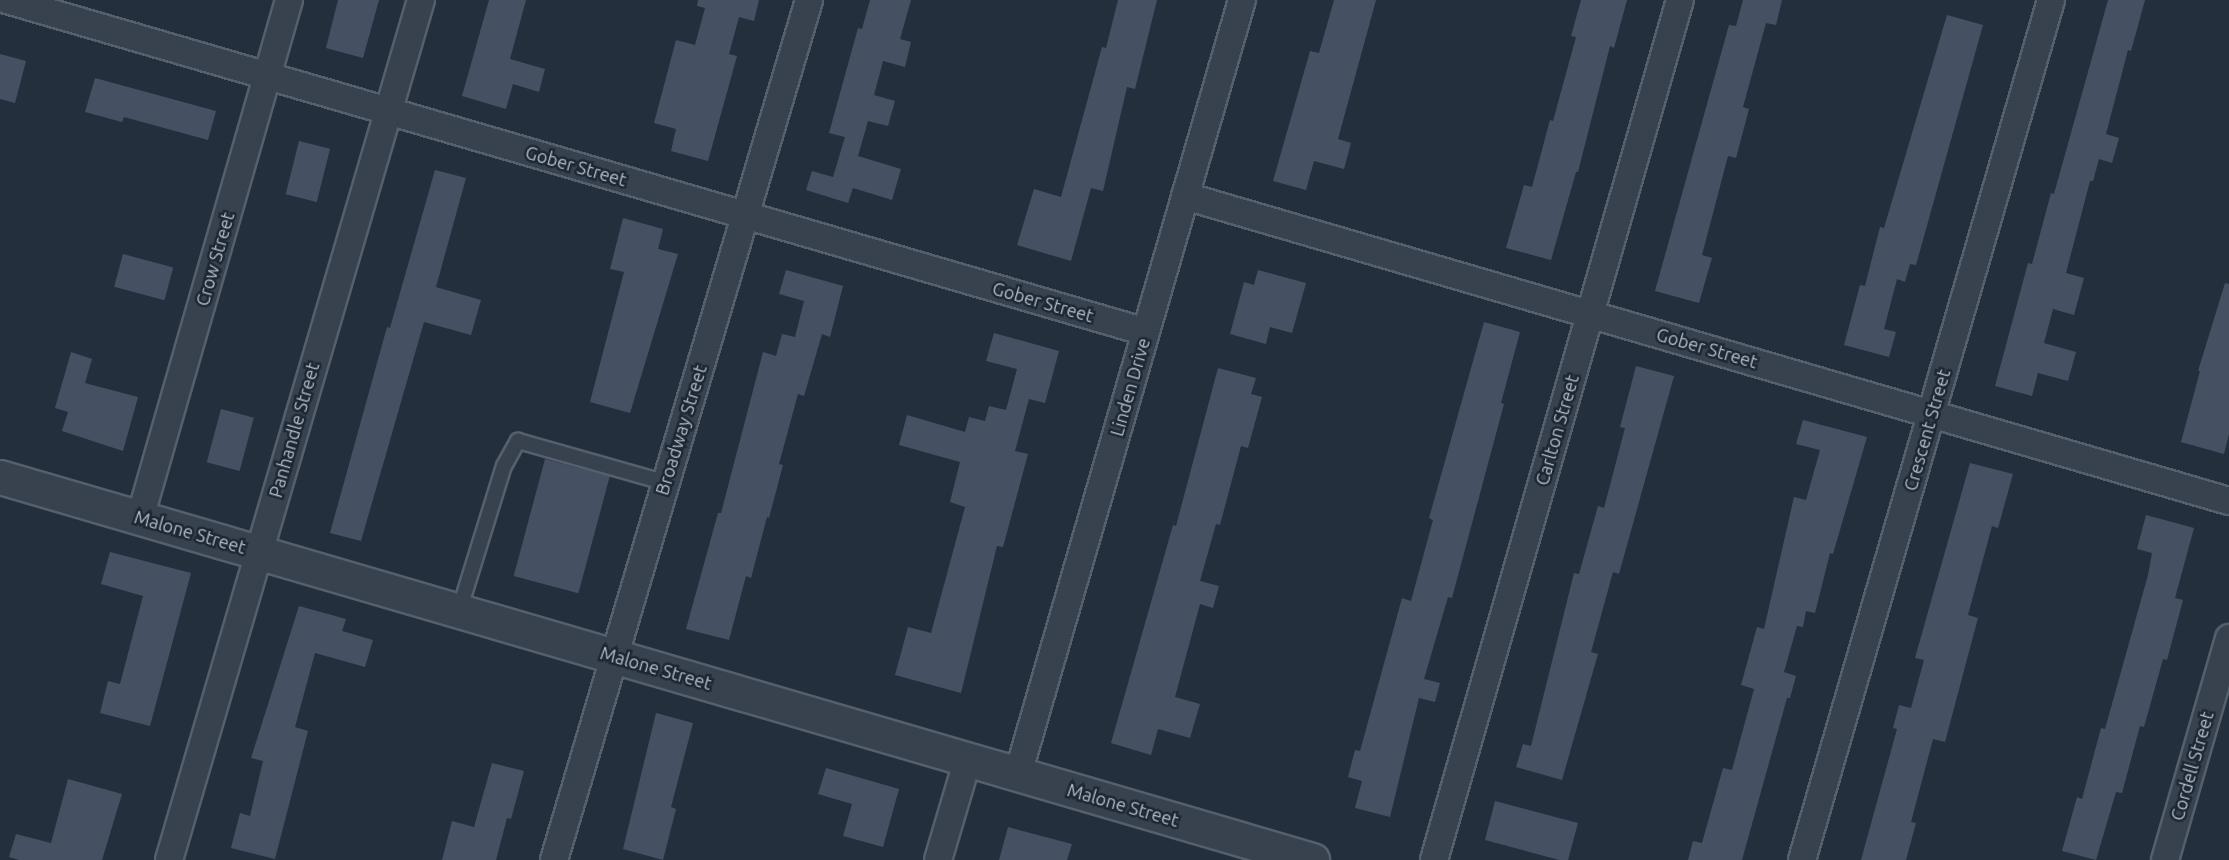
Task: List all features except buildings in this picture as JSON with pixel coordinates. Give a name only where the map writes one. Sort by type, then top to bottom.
[{"type":"street","name":"Gober Street","points":[[7,0],[1146,332]]},
{"type":"street","name":"Crow Street","points":[[140,518],[289,0]]},
{"type":"street","name":"Panhandle Street","points":[[169,860],[421,0]]},
{"type":"street","name":"Broadway Street","points":[[554,860],[808,0]]},
{"type":"street","name":"Linden Drive","points":[[1018,774],[1242,0]]},
{"type":"street","name":"Carlton Street","points":[[1434,860],[1680,0]]},
{"type":"street","name":"Crescent Street","points":[[1802,860],[2051,0]]},
{"type":"street","name":"Gober Street","points":[[1185,196],[2229,501]]},
{"type":"street","name":"Malone Street","points":[[0,477],[1312,860]]},
{"type":"street","name":"Cordell Street","points":[[2165,860],[2229,638]]},
{"type":"street","points":[[938,860],[968,759]]},
{"type":"lane","points":[[459,610],[504,466],[518,441],[666,483]]}]
